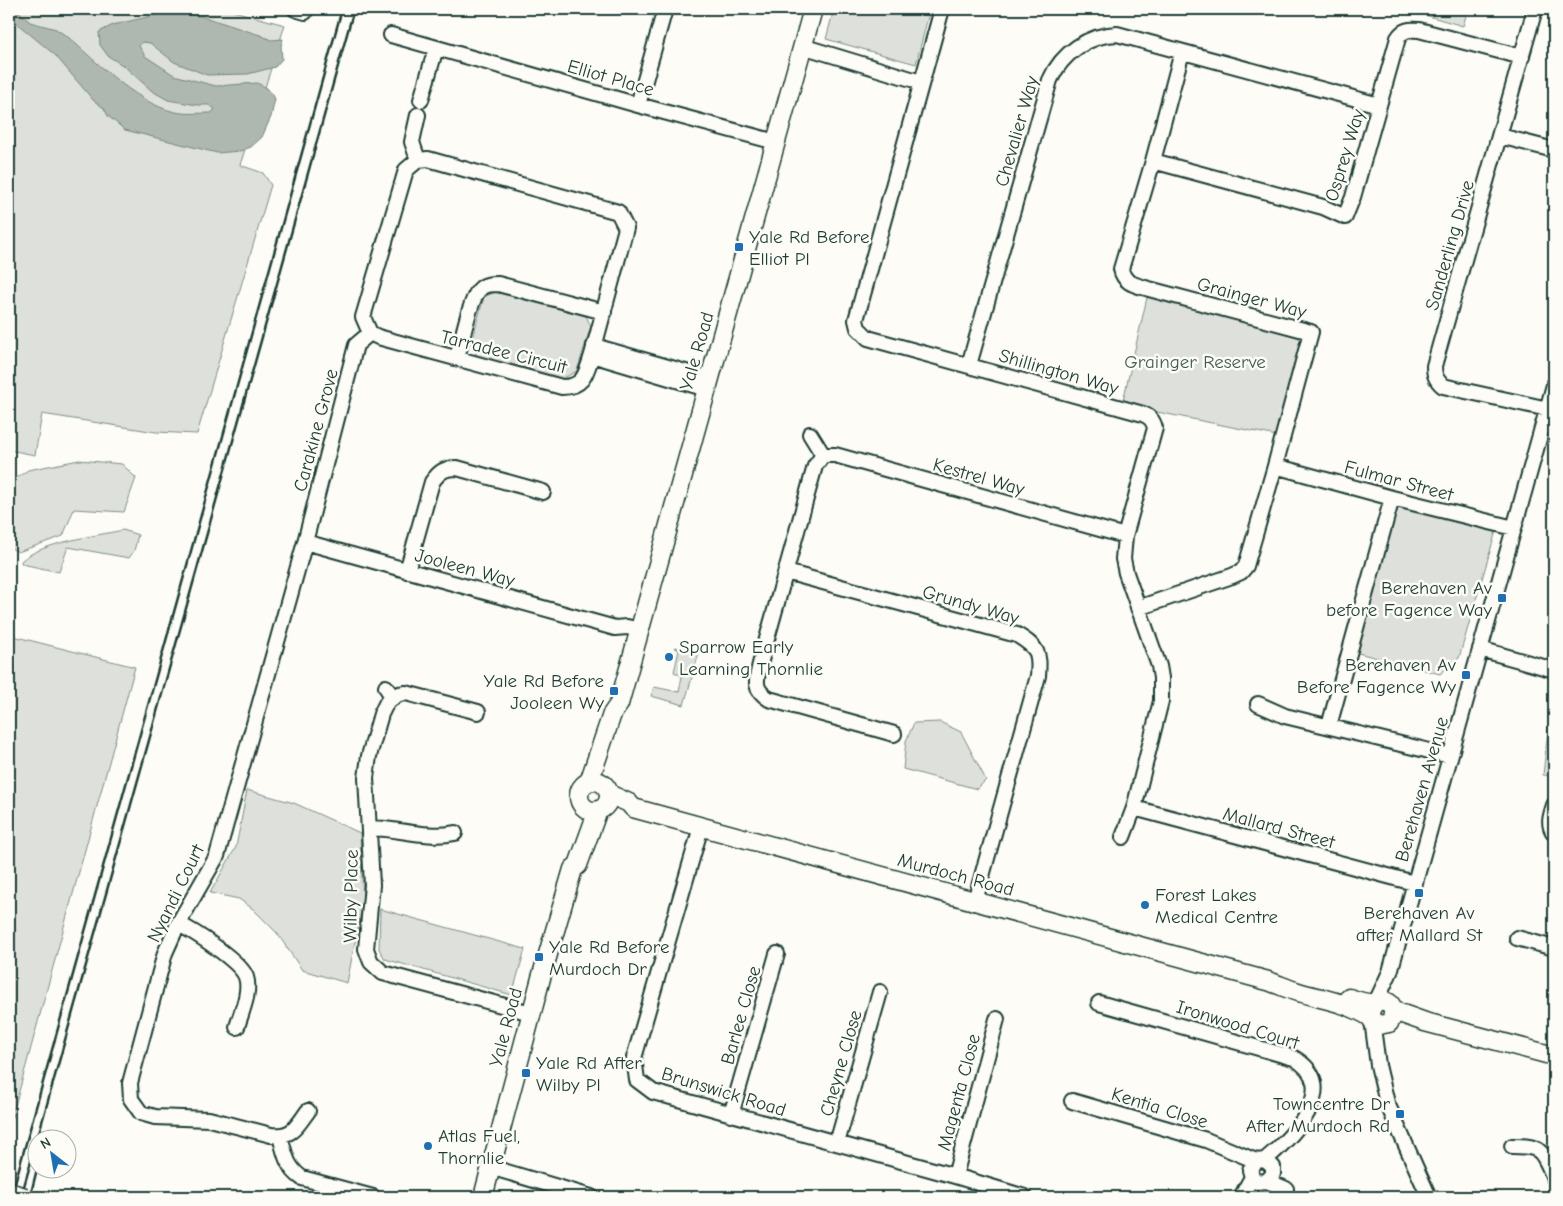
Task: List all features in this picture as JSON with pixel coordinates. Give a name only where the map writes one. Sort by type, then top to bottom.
[{"type":"main road","name":"Yale Road","points":[[483,1197],[531,1013],[573,869],[578,865],[598,797],[612,714],[619,704],[813,9]]},
{"type":"main road","name":"Murdoch Road","points":[[598,797],[627,810],[633,808],[1268,981],[1318,989],[1382,1013],[1425,1022],[1554,1056]]},
{"type":"main road","points":[[9,1192],[25,1197]]},
{"type":"street","points":[[638,105],[665,9]]},
{"type":"street","name":"Shillington Way","points":[[942,9],[856,320],[858,328],[868,338],[1143,414],[1154,421],[1155,428],[1125,536],[1123,559],[1126,573],[1159,666],[1162,701],[1134,808],[1123,837]]},
{"type":"street","name":"Sanderling Drive","points":[[1536,9],[1434,366],[1434,374],[1437,381],[1443,386],[1548,409]]},
{"type":"street","name":"Osprey Way","points":[[1153,161],[1323,207],[1345,217],[1353,197],[1398,38],[1405,30],[1419,30],[1522,57]]},
{"type":"street","name":"Elliot Place","points":[[391,34],[638,105],[776,142]]},
{"type":"street","name":"Chevalier Way","points":[[969,365],[1050,80],[1055,68],[1063,58],[1075,49],[1103,34],[1117,34],[1379,105]]},
{"type":"street","points":[[802,46],[921,82]]},
{"type":"street","points":[[421,100],[436,48]]},
{"type":"street","name":"Grainger Way","points":[[1138,608],[1232,576],[1246,566],[1311,332],[1149,289],[1129,283],[1125,279],[1121,269],[1153,161],[1182,52]]},
{"type":"street","points":[[370,333],[363,316],[406,170],[418,160],[412,142],[418,115]]},
{"type":"street","points":[[1500,136],[1554,150]]},
{"type":"street","name":"Tarradee Circuit","points":[[370,333],[378,337],[562,387],[571,387],[580,382],[585,376],[604,312],[626,228],[618,212],[428,159],[418,160]]},
{"type":"street","points":[[457,358],[474,299],[479,290],[488,284],[498,284],[604,312]]},
{"type":"street","name":"Carakine Grove","points":[[305,542],[356,345],[370,333]]},
{"type":"street","points":[[593,351],[708,384]]},
{"type":"street","name":"Berehaven Avenue","points":[[1429,1197],[1387,1103],[1380,1079],[1377,1053],[1382,1013],[1390,972],[1414,883],[1554,385]]},
{"type":"street","points":[[810,434],[823,456],[815,466],[756,681],[759,691],[769,699],[894,734]]},
{"type":"street","name":"Kestrel Way","points":[[823,456],[834,455],[1125,536]]},
{"type":"street","name":"Fulmar Street","points":[[1275,466],[1392,498],[1514,528]]},
{"type":"street","points":[[407,571],[435,468],[457,468],[543,492]]},
{"type":"street","points":[[1329,726],[1392,498]]},
{"type":"street","name":"Jooleen Way","points":[[305,542],[615,628],[625,636],[638,634]]},
{"type":"street","name":"Nyandi Court","points":[[280,1136],[209,1120],[155,1117],[141,1113],[131,1099],[130,1083],[165,953],[178,924],[217,856],[305,542]]},
{"type":"street","name":"Grundy Way","points":[[786,572],[1017,635],[1032,644],[1039,659],[1038,676],[975,901]]},
{"type":"street","points":[[1480,650],[1554,670]]},
{"type":"street","name":"Wilby Place","points":[[478,712],[412,694],[390,692],[383,708],[369,756],[366,778],[372,885],[366,949],[371,962],[383,972],[531,1013]]},
{"type":"street","points":[[1258,704],[1285,716],[1450,756]]},
{"type":"street","points":[[1554,805],[1550,822],[1554,833]]},
{"type":"street","name":"Mallard Street","points":[[1134,808],[1414,883]]},
{"type":"street","name":"Brunswick Road","points":[[702,827],[634,1058],[637,1080],[653,1092],[955,1176],[1018,1196]]},
{"type":"street","points":[[369,828],[387,828],[444,835],[455,833]]},
{"type":"street","points":[[178,924],[195,933],[238,965],[246,978],[247,992],[237,1027]]},
{"type":"street","points":[[1517,938],[1554,948]]},
{"type":"street","name":"Barlee Close","points":[[731,1114],[777,954]]},
{"type":"street","name":"Cheyne Close","points":[[837,1143],[880,992]]},
{"type":"street","name":"Ironwood Court","points":[[1099,1003],[1294,1058],[1310,1070],[1315,1085],[1314,1099],[1307,1114],[1242,1196]]},
{"type":"street","name":"Magenta Close","points":[[955,1176],[997,1019]]},
{"type":"street","name":"Kentia Close","points":[[1072,1101],[1206,1140],[1236,1153],[1290,1193]]},
{"type":"street","points":[[308,1111],[292,1132],[280,1136],[289,1166],[302,1178],[373,1197]]},
{"type":"street","points":[[1512,1146],[1529,1146],[1538,1149],[1544,1155],[1554,1175]]},
{"type":"street","points":[[490,1167],[591,1197]]},
{"type":"green space","points":[[9,9],[226,9],[285,25],[240,165],[263,173],[271,185],[197,434],[156,432],[42,414],[35,455],[9,450]]},
{"type":"green space","points":[[834,9],[930,9],[916,64],[826,39]]},
{"type":"green space","points":[[1404,9],[1468,9],[1463,26]]},
{"type":"green space","name":"Grainger Reserve","points":[[1149,289],[1311,332],[1282,437],[1122,405]]},
{"type":"green space","points":[[495,292],[586,316],[591,326],[577,371],[562,379],[477,356],[471,343],[484,297]]},
{"type":"green space","points":[[79,460],[122,464],[136,478],[124,512],[74,509],[63,536],[18,552],[11,548],[9,483],[28,470]]},
{"type":"green space","points":[[1404,501],[1487,525],[1496,531],[1459,658],[1440,674],[1354,652],[1393,509]]},
{"type":"green space","points":[[123,530],[138,535],[134,551],[129,558],[68,547],[59,572],[22,564],[21,561],[30,554],[55,544]]},
{"type":"green space","points":[[9,635],[135,667],[9,1128]]},
{"type":"green space","points":[[675,647],[699,653],[684,705],[651,696],[654,687],[679,692],[682,676],[674,672],[679,650]]},
{"type":"green space","points":[[1554,677],[1554,776],[1543,775]]},
{"type":"green space","points":[[940,722],[961,732],[986,780],[977,789],[903,769],[906,741],[914,723]]},
{"type":"green space","points":[[247,790],[294,803],[360,833],[363,901],[347,983],[302,970],[277,933],[253,909],[239,899],[210,893],[236,847]]},
{"type":"green space","points":[[380,909],[525,949],[512,995],[385,959],[379,949]]},
{"type":"shaded area","points":[[9,9],[16,9],[30,22],[56,29],[136,94],[151,103],[181,113],[211,113],[215,109],[209,105],[168,100],[152,91],[124,66],[108,56],[100,45],[99,32],[113,25],[169,12],[201,16],[271,40],[283,39],[281,46],[282,59],[275,67],[248,74],[207,75],[174,62],[150,43],[142,42],[139,46],[145,56],[174,75],[216,86],[257,83],[267,88],[275,99],[271,117],[262,137],[251,147],[240,151],[217,153],[125,130],[108,116],[104,108],[94,101],[55,55],[9,17]]},
{"type":"railway","points":[[11,1197],[342,9]]},
{"type":"railway","points":[[21,1197],[354,9]]},
{"type":"railway","points":[[30,1197],[35,1178]]},
{"type":"place","name":"Yale Rd Before Elliot Pl","points":[[739,247]]},
{"type":"place","name":"Berehaven Av before Fagence Way","points":[[1502,598]]},
{"type":"place","name":"Sparrow Early Learning Thornlie","points":[[669,657]]},
{"type":"place","name":"Berehaven Av Before Fagence Wy","points":[[1466,675]]},
{"type":"place","name":"Yale Rd Before Jooleen Wy","points":[[614,691]]},
{"type":"place","name":"Berehaven Av after Mallard St","points":[[1419,893]]},
{"type":"place","name":"Forest Lakes Medical Centre","points":[[1145,905]]},
{"type":"place","name":"Yale Rd Before Murdoch Dr","points":[[539,957]]},
{"type":"place","name":"Yale Rd After Wilby Pl","points":[[526,1073]]},
{"type":"place","name":"Towncentre Dr After Murdoch Rd","points":[[1400,1114]]},
{"type":"place","name":"Atlas Fuel, Thornlie","points":[[428,1146]]}]
